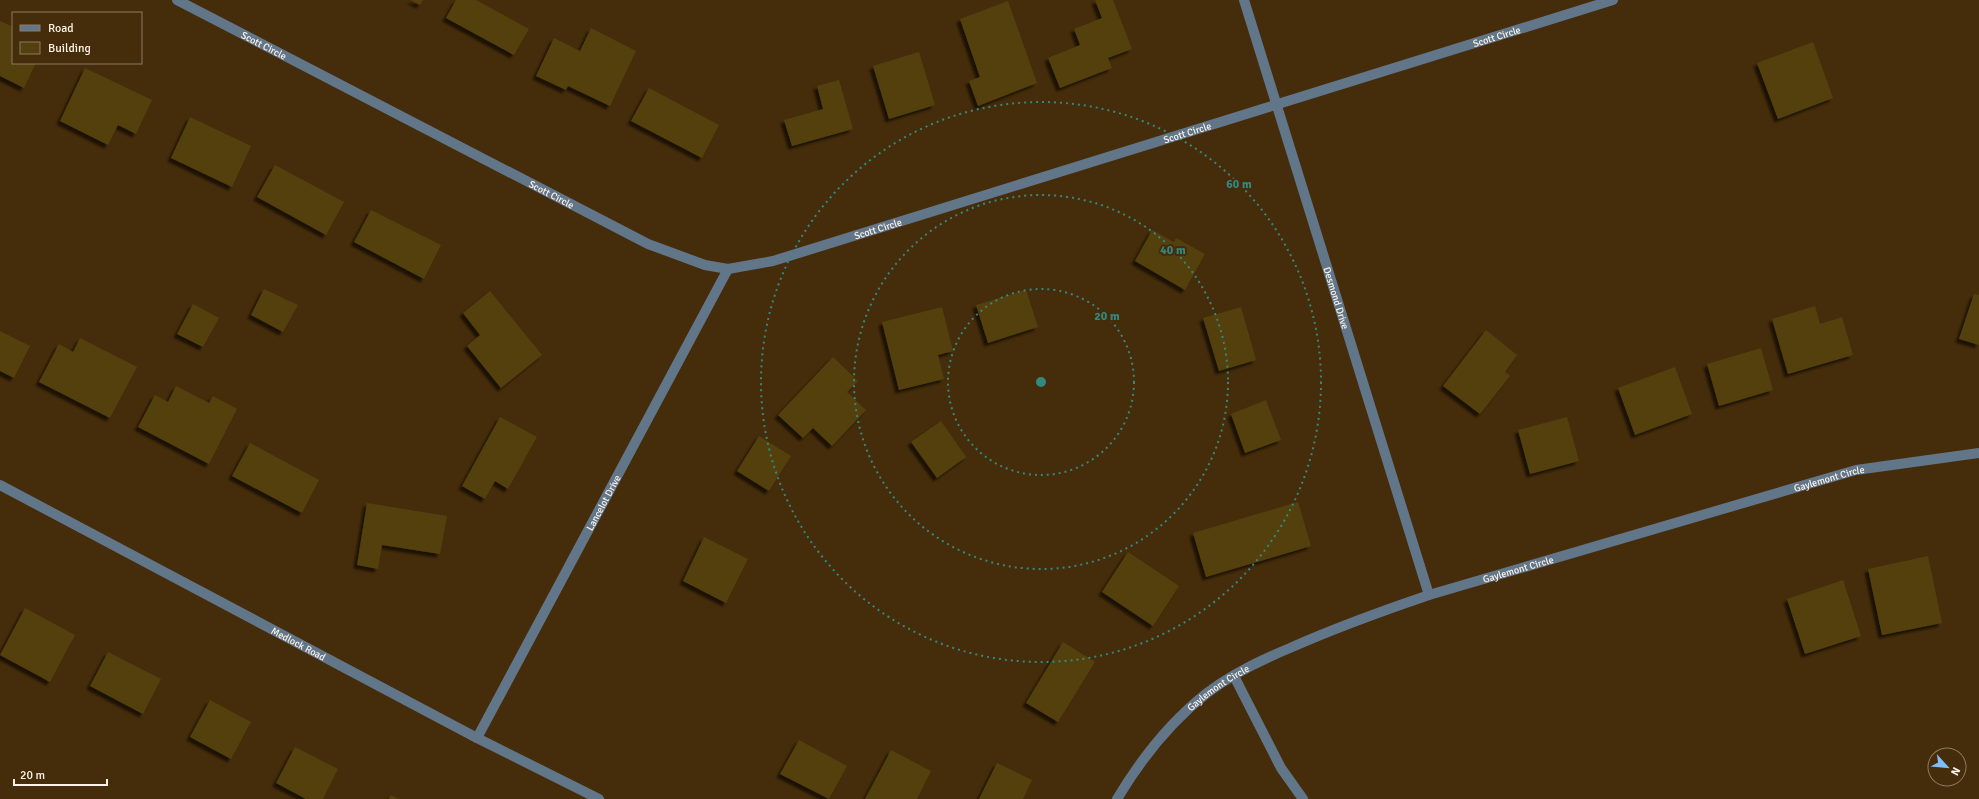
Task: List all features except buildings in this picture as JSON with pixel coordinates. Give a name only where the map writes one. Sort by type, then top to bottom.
[{"type":"street","name":"Scott Circle","points":[[177,0],[648,244],[705,265],[728,268],[773,261],[1613,0]]},
{"type":"street","name":"Desmond Drive","points":[[1244,0],[1429,595]]},
{"type":"street","name":"Lancelot Drive","points":[[477,738],[728,268]]},
{"type":"street","name":"Gaylemont Circle","points":[[1117,799],[1133,772],[1157,742],[1207,693],[1234,676],[1270,657],[1367,616],[1429,595],[1856,470],[1979,453]]},
{"type":"street","name":"Medlock Road","points":[[0,485],[477,738],[599,799]]},
{"type":"street","points":[[1234,676],[1281,768],[1303,799]]}]
